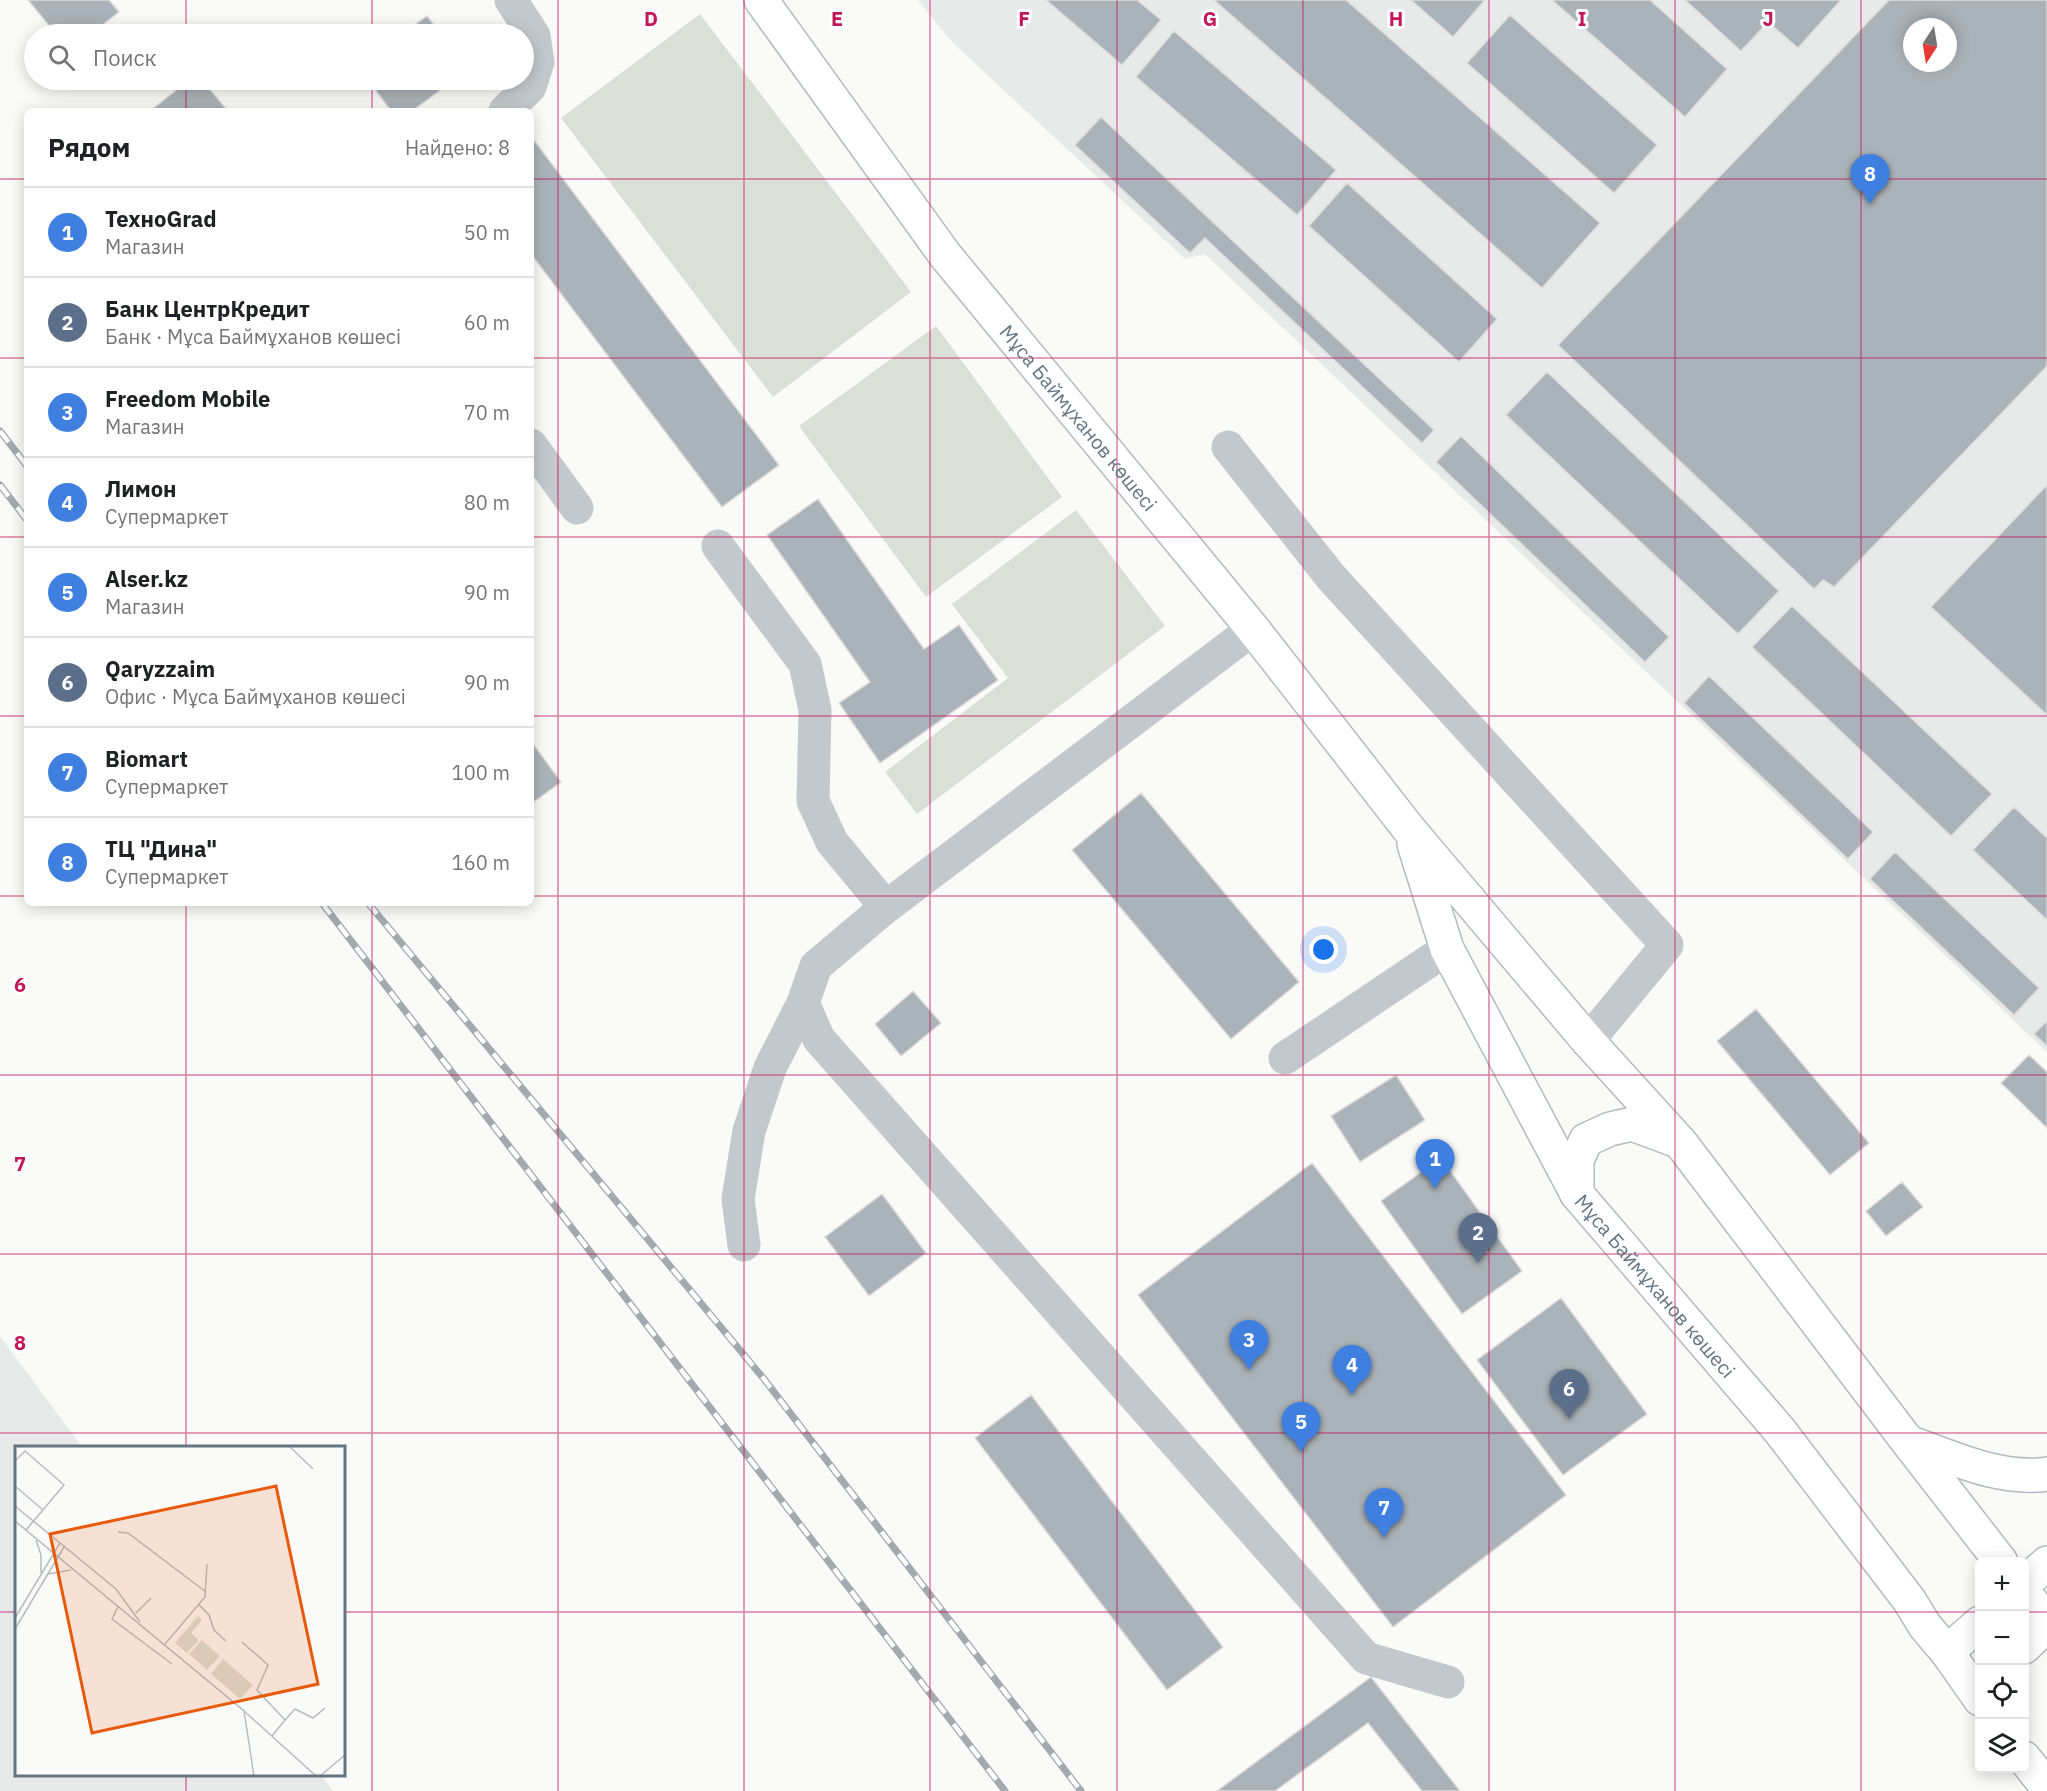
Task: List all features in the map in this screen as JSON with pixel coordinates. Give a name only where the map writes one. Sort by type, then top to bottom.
[{"type":"main road","name":"Мұса Баймұханов көшесі","points":[[761,0],[945,255],[1253,629],[1408,828],[1588,1041],[1680,1142],[1997,1557]]},
{"type":"main road","name":"Мұса Баймұханов көшесі","points":[[1408,828],[1447,950],[1577,1194],[1780,1431],[1909,1599],[1925,1626],[1975,1690]]},
{"type":"main road","points":[[1577,1194],[1577,1160],[1586,1140],[1610,1129],[1632,1124],[1680,1142]]},
{"type":"main road","points":[[1908,1442],[1992,1470],[2034,1476],[2047,1474]]},
{"type":"main road","points":[[2029,1580],[2047,1563]]},
{"type":"main road","points":[[2029,1598],[2047,1624],[2029,1643]]},
{"type":"main road","points":[[1947,1652],[1975,1627]]},
{"type":"main road","points":[[2029,1763],[2047,1786]]},
{"type":"lane","points":[[511,0],[526,24]]},
{"type":"lane","points":[[534,36],[538,62],[534,74]]},
{"type":"lane","points":[[508,108],[527,90]]},
{"type":"lane","points":[[1228,447],[1331,577],[1667,945],[1588,1041]]},
{"type":"lane","points":[[534,449],[577,508]]},
{"type":"lane","points":[[718,546],[805,664],[815,710],[813,801],[832,842],[885,907]]},
{"type":"lane","points":[[744,1245],[738,1199],[749,1131],[770,1068],[803,1003],[816,966],[885,907],[1253,629]]},
{"type":"lane","points":[[1285,1058],[1447,950]]},
{"type":"lane","points":[[803,1003],[819,1039],[1366,1658],[1448,1682]]},
{"type":"shaded area","points":[[918,0],[2047,0],[2047,1052],[1205,254],[1185,259],[951,41]]},
{"type":"shaded area","points":[[700,14],[911,292],[773,397],[561,118]]},
{"type":"shaded area","points":[[936,326],[1062,497],[926,597],[799,426]]},
{"type":"shaded area","points":[[1076,510],[1165,626],[917,814],[885,772],[1008,678],[952,604]]},
{"type":"shaded area","points":[[0,1336],[81,1446],[15,1446],[15,1776],[322,1776],[333,1791],[0,1791]]},
{"type":"building","points":[[28,0],[109,0],[119,12],[104,24],[48,24]]},
{"type":"building","points":[[1046,0],[1137,0],[1161,20],[1122,65]]},
{"type":"building","points":[[1214,0],[1346,0],[1600,223],[1542,288]]},
{"type":"building","points":[[1411,0],[1485,0],[1453,37]]},
{"type":"building","points":[[1552,0],[1650,0],[1727,69],[1685,117]]},
{"type":"building","points":[[1685,0],[1841,0],[1798,48],[1768,22],[1741,51]]},
{"type":"building","points":[[1889,0],[2047,0],[2047,366],[1834,587],[1823,580],[1814,589],[1558,345]]},
{"type":"building","points":[[1510,15],[1657,145],[1614,193],[1467,63]]},
{"type":"building","points":[[427,16],[433,24],[416,24]]},
{"type":"building","points":[[1174,31],[1336,170],[1297,215],[1136,77]]},
{"type":"building","points":[[176,90],[210,90],[225,108],[154,108]]},
{"type":"building","points":[[375,90],[440,90],[416,108],[389,108]]},
{"type":"building","points":[[1101,117],[1434,430],[1422,443],[1205,238],[1190,253],[1075,145]]},
{"type":"building","points":[[534,140],[779,465],[722,507],[534,258]]},
{"type":"building","points":[[1347,183],[1497,319],[1459,362],[1309,226]]},
{"type":"building","points":[[1547,372],[1779,591],[1738,634],[1506,415]]},
{"type":"building","points":[[1461,436],[1669,637],[1645,662],[1436,462]]},
{"type":"building","points":[[2047,485],[2047,715],[1931,607]]},
{"type":"building","points":[[818,499],[924,649],[959,625],[998,680],[880,763],[839,703],[870,682],[767,535]]},
{"type":"building","points":[[1792,606],[1992,794],[1951,836],[1752,647]]},
{"type":"building","points":[[1709,676],[1873,832],[1848,859],[1684,703]]},
{"type":"building","points":[[534,745],[561,782],[534,802]]},
{"type":"building","points":[[1141,793],[1299,982],[1231,1039],[1072,850]]},
{"type":"building","points":[[2014,807],[2047,838],[2047,920],[1973,850]]},
{"type":"building","points":[[1895,852],[2039,988],[2014,1015],[1870,879]]},
{"type":"building","points":[[913,991],[941,1023],[901,1056],[875,1024]]},
{"type":"building","points":[[1756,1009],[1869,1143],[1830,1175],[1717,1041]]},
{"type":"building","points":[[2047,1021],[2047,1046],[2034,1034]]},
{"type":"building","points":[[2029,1055],[2047,1072],[2047,1128],[2001,1083]]},
{"type":"building","points":[[1396,1075],[1425,1120],[1360,1162],[1331,1116]]},
{"type":"building","points":[[1441,1158],[1522,1271],[1462,1314],[1381,1201]]},
{"type":"building","points":[[1312,1163],[1566,1495],[1393,1627],[1138,1295]]},
{"type":"building","points":[[1902,1182],[1923,1207],[1886,1236],[1866,1211]]},
{"type":"building","points":[[882,1194],[926,1253],[869,1296],[825,1237]]},
{"type":"building","points":[[1561,1298],[1647,1414],[1563,1475],[1477,1360]]},
{"type":"building","points":[[1031,1395],[1223,1647],[1167,1690],[975,1438]]},
{"type":"building","points":[[1371,1677],[1460,1791],[1422,1791],[1368,1723],[1275,1791],[1217,1791]]},
{"type":"railway","points":[[0,431],[24,462]]},
{"type":"railway","points":[[0,485],[24,516]]},
{"type":"railway","points":[[324,906],[1005,1791]]},
{"type":"railway","points":[[370,906],[764,1379],[1081,1791]]},
{"type":"place","name":"ТЦ \"Дина\"","points":[[1870,204]]},
{"type":"place","name":"ТехноGrad","points":[[1435,1189]]},
{"type":"place","name":"Банк ЦентрКредит","points":[[1478,1263]]},
{"type":"place","name":"Freedom Mobile","points":[[1249,1370]]},
{"type":"place","name":"Лимон","points":[[1352,1395]]},
{"type":"place","name":"Qaryzzaim","points":[[1569,1419]]},
{"type":"place","name":"Alser.kz","points":[[1301,1452]]},
{"type":"place","name":"Biomart","points":[[1384,1538]]}]
